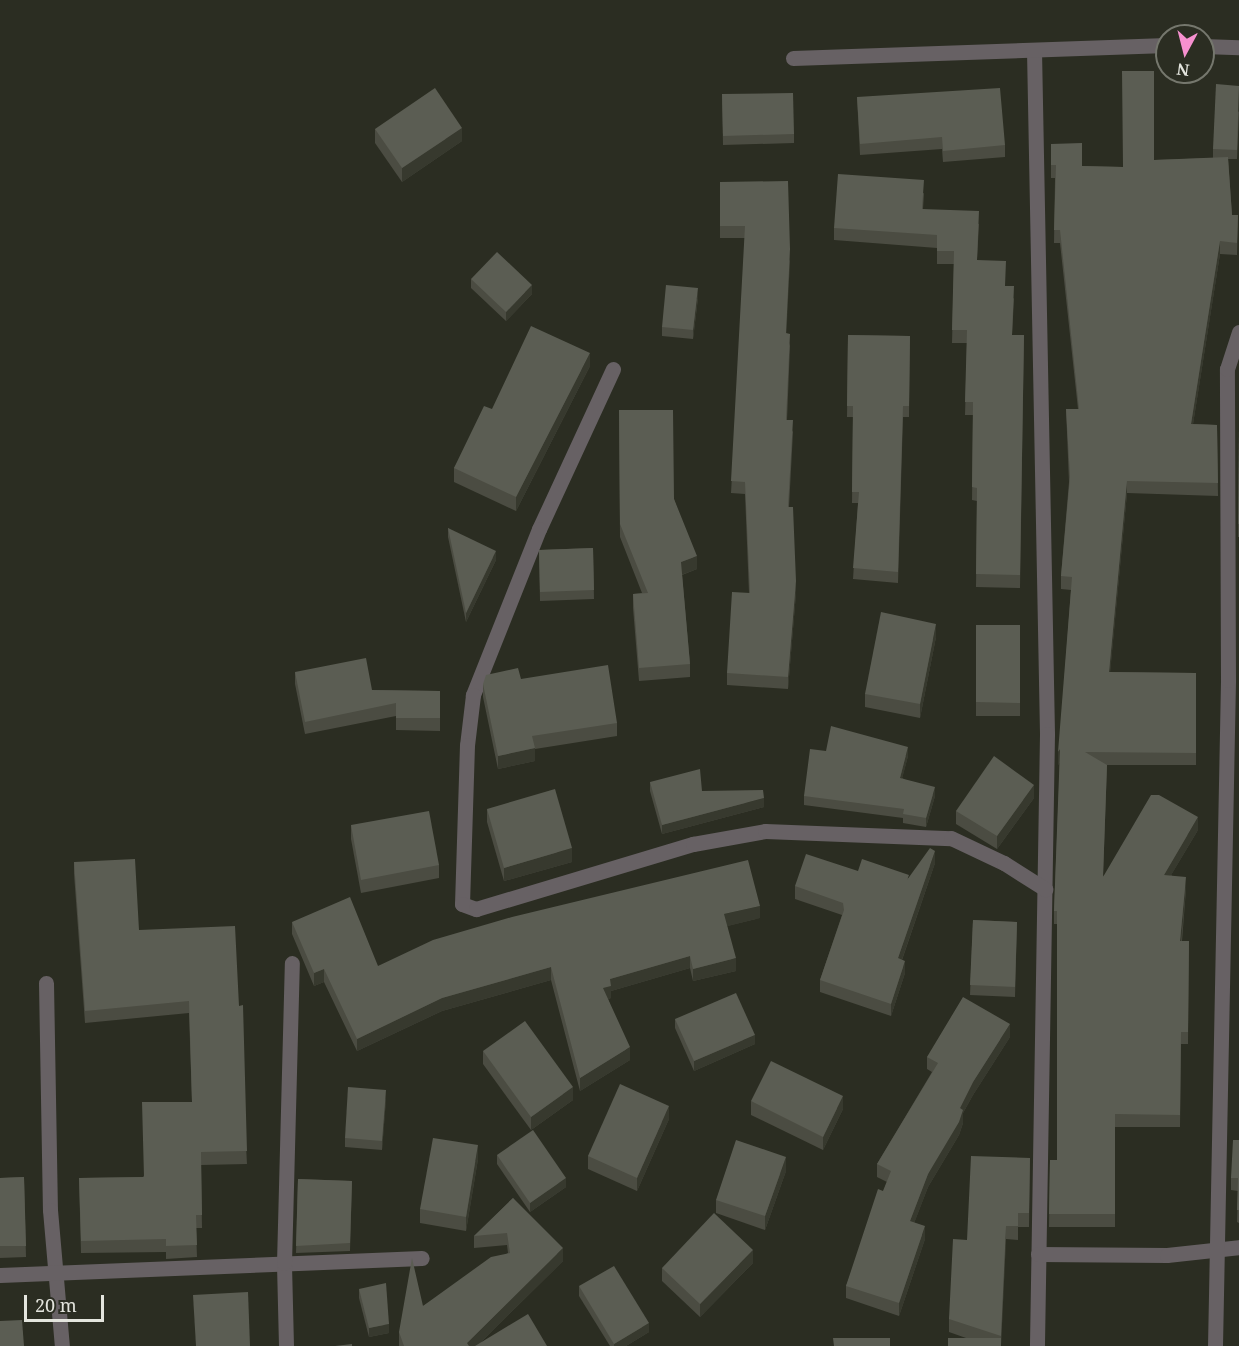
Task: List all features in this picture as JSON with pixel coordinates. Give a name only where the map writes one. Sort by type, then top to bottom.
[{"type":"street","points":[[793,58],[1155,45]]},
{"type":"street","points":[[1215,46],[1239,47]]},
{"type":"street","points":[[1034,50],[1047,734],[1037,1346]]},
{"type":"street","points":[[1215,1346],[1219,1250],[1228,680],[1227,369],[1239,332]]},
{"type":"street","points":[[613,369],[539,529],[473,695],[467,745],[462,904],[476,909],[693,844],[765,831],[799,830],[951,838],[1004,863],[1045,889]]},
{"type":"street","points":[[286,1346],[284,1263],[292,963]]},
{"type":"street","points":[[46,983],[50,1210],[62,1346]]},
{"type":"street","points":[[1038,1254],[1167,1255],[1239,1247]]},
{"type":"street","points":[[0,1275],[422,1258]]},
{"type":"building","points":[[1122,71],[1154,71],[1154,160],[1228,157],[1232,215],[1238,215],[1237,243],[1220,241],[1191,424],[1217,425],[1218,483],[1127,481],[1109,672],[1196,673],[1196,753],[1085,752],[1107,765],[1103,877],[1151,795],[1159,795],[1198,817],[1164,875],[1186,877],[1180,941],[1189,941],[1188,1032],[1181,1032],[1180,1115],[1115,1114],[1115,1214],[1049,1214],[1050,1160],[1057,1160],[1057,911],[1054,911],[1060,749],[1058,752],[1072,577],[1061,576],[1070,477],[1066,409],[1079,409],[1060,230],[1054,230],[1056,165],[1051,165],[1051,144],[1082,143],[1082,166],[1123,167]]},
{"type":"building","points":[[1216,84],[1239,86],[1237,150],[1213,149]]},
{"type":"building","points":[[435,88],[462,128],[402,168],[375,129]]},
{"type":"building","points":[[1000,88],[1005,145],[943,151],[942,137],[860,144],[857,97]]},
{"type":"building","points":[[793,93],[794,134],[723,136],[722,94]]},
{"type":"building","points":[[838,174],[924,180],[922,209],[979,211],[977,260],[1006,261],[1005,286],[1014,286],[1012,335],[1024,335],[1020,575],[976,574],[977,488],[972,487],[973,402],[965,402],[967,330],[952,330],[954,251],[937,251],[937,235],[834,228]]},
{"type":"building","points":[[788,181],[790,249],[786,333],[790,334],[786,420],[793,420],[788,507],[793,507],[796,581],[788,677],[727,673],[732,592],[750,593],[745,482],[731,481],[745,226],[720,226],[720,182]]},
{"type":"building","points":[[497,252],[532,285],[506,312],[471,279]]},
{"type":"building","points":[[666,285],[698,288],[693,330],[662,327]]},
{"type":"building","points":[[531,326],[590,353],[516,497],[454,468],[484,406],[492,409]]},
{"type":"building","points":[[848,335],[910,336],[909,406],[903,406],[898,572],[853,568],[859,492],[852,492],[853,406],[847,406]]},
{"type":"building","points":[[619,410],[673,410],[674,499],[697,556],[681,562],[690,664],[639,668],[633,594],[648,593],[620,524]]},
{"type":"building","points":[[1239,429],[1239,524],[1238,524]]},
{"type":"building","points":[[448,528],[496,551],[466,613]]},
{"type":"building","points":[[593,548],[594,590],[540,592],[539,550]]},
{"type":"building","points":[[881,612],[936,624],[920,704],[865,694]]},
{"type":"building","points":[[976,625],[1020,625],[1020,703],[976,702]]},
{"type":"building","points":[[366,658],[372,690],[440,691],[440,718],[396,718],[396,703],[305,722],[295,672]]},
{"type":"building","points":[[608,665],[617,723],[532,736],[535,748],[498,756],[483,684],[486,675],[518,668],[521,679]]},
{"type":"building","points":[[831,726],[908,747],[900,778],[935,787],[926,818],[903,814],[904,809],[804,796],[810,749],[826,751]]},
{"type":"building","points":[[994,756],[1034,785],[997,836],[956,811]]},
{"type":"building","points":[[700,769],[702,791],[763,790],[764,798],[662,825],[650,782]]},
{"type":"building","points":[[555,789],[572,848],[504,868],[487,809]]},
{"type":"building","points":[[429,811],[439,865],[361,880],[351,825]]},
{"type":"building","points":[[930,848],[935,851],[898,958],[905,961],[891,1004],[820,980],[844,910],[843,903],[795,886],[806,854],[858,871],[862,859],[909,875],[907,880]]},
{"type":"building","points":[[135,859],[139,930],[235,926],[239,1006],[243,1005],[247,1151],[201,1152],[202,1215],[196,1215],[197,1245],[166,1246],[166,1239],[81,1241],[79,1178],[144,1177],[142,1102],[192,1102],[189,1001],[85,1011],[74,862]]},
{"type":"building","points":[[748,860],[760,906],[724,914],[736,958],[693,969],[690,956],[610,979],[611,986],[603,988],[630,1047],[580,1078],[551,967],[442,998],[357,1039],[324,969],[314,973],[292,922],[350,897],[378,966],[433,940],[512,917]]},
{"type":"building","points":[[973,920],[1017,922],[1015,987],[970,985]]},
{"type":"building","points":[[736,993],[755,1035],[694,1061],[675,1019]]},
{"type":"building","points":[[963,997],[1010,1024],[973,1082],[960,1108],[963,1110],[959,1122],[928,1174],[910,1221],[925,1226],[899,1303],[846,1286],[878,1189],[883,1191],[891,1171],[877,1164],[938,1063],[927,1057]]},
{"type":"building","points":[[525,1021],[573,1087],[531,1117],[483,1051]]},
{"type":"building","points":[[771,1061],[843,1096],[823,1137],[751,1101]]},
{"type":"building","points":[[620,1084],[669,1106],[637,1178],[588,1156]]},
{"type":"building","points":[[348,1087],[386,1090],[382,1141],[345,1138]]},
{"type":"building","points":[[533,1130],[566,1178],[530,1203],[497,1155]]},
{"type":"building","points":[[433,1138],[478,1145],[466,1217],[420,1209]]},
{"type":"building","points":[[736,1140],[786,1157],[765,1216],[716,1200]]},
{"type":"building","points":[[1233,1140],[1239,1140],[1239,1210],[1237,1210],[1238,1178],[1231,1178]]},
{"type":"building","points":[[971,1156],[1030,1158],[1029,1213],[1018,1213],[1018,1226],[1006,1226],[1001,1336],[949,1319],[953,1239],[967,1240]]},
{"type":"building","points":[[24,1177],[26,1246],[0,1246],[0,1178]]},
{"type":"building","points":[[298,1179],[352,1181],[350,1243],[296,1246]]},
{"type":"building","points":[[513,1198],[563,1248],[467,1343],[469,1346],[404,1346],[399,1332],[412,1258],[423,1306],[491,1257],[510,1253],[507,1233],[474,1236]]},
{"type":"building","points":[[714,1213],[753,1250],[700,1304],[662,1268]]},
{"type":"building","points":[[614,1266],[649,1323],[614,1344],[579,1286]]},
{"type":"building","points":[[386,1283],[389,1324],[369,1328],[359,1289]]},
{"type":"building","points":[[248,1292],[250,1346],[196,1346],[193,1295]]},
{"type":"building","points":[[528,1314],[547,1346],[475,1346]]},
{"type":"building","points":[[22,1320],[24,1346],[0,1346],[0,1321]]},
{"type":"building","points":[[833,1338],[890,1338],[890,1346],[834,1346]]},
{"type":"building","points":[[948,1338],[1001,1338],[1001,1346],[948,1346]]}]
